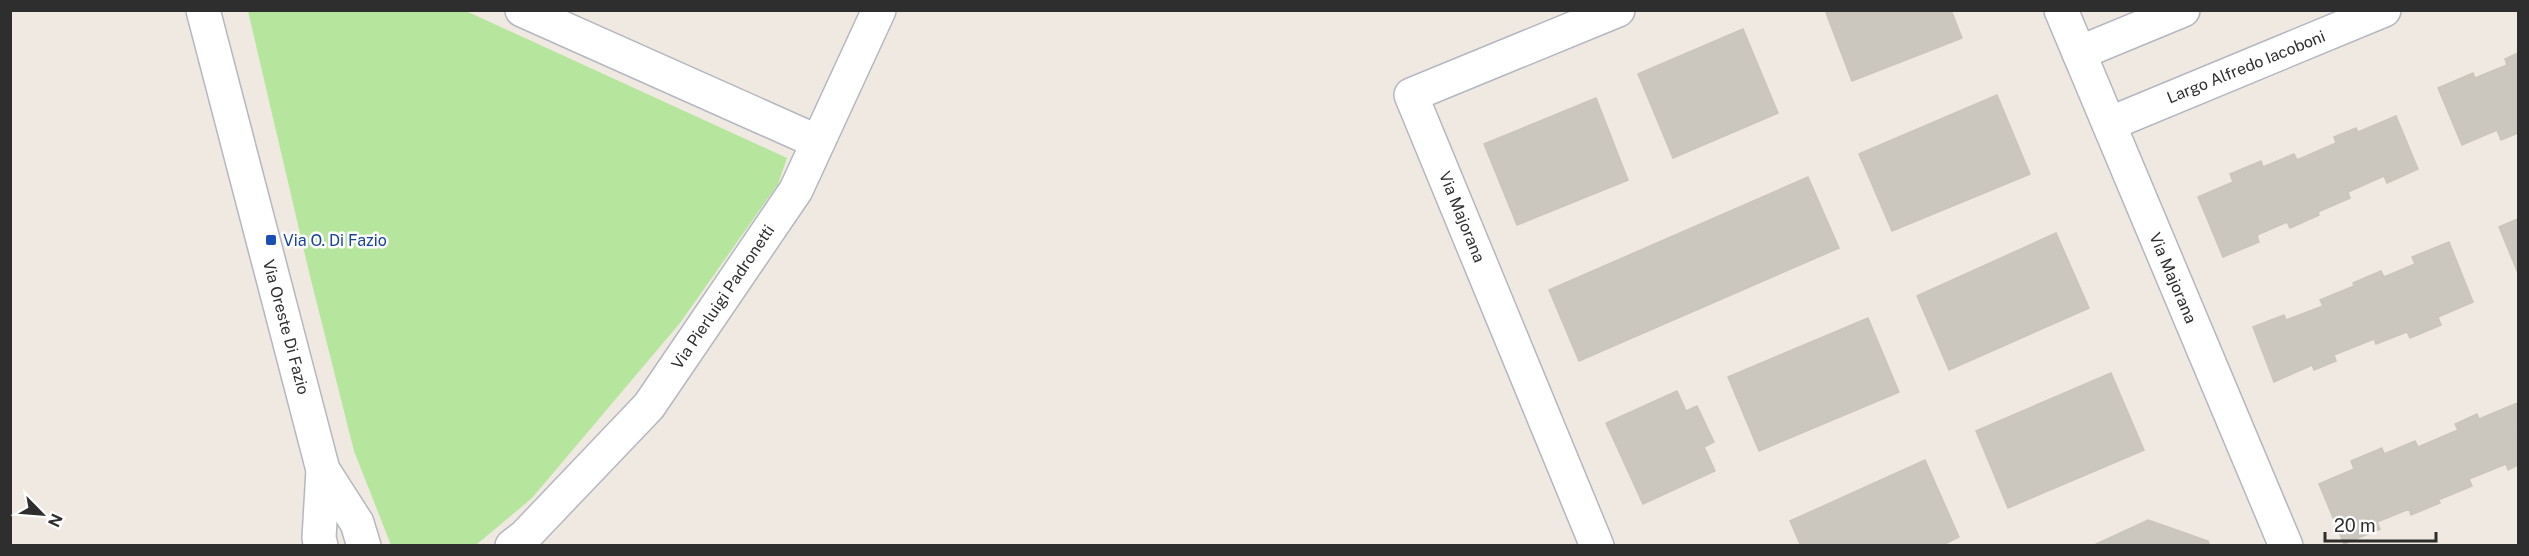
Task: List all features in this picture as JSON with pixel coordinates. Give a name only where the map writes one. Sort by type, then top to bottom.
[{"type":"street","name":"Via Oreste Di Fazio","points":[[203,10],[323,470],[319,538],[321,546]]},
{"type":"street","points":[[522,10],[818,142]]},
{"type":"street","name":"Via Pierluigi Padronetti","points":[[512,546],[525,536],[649,406],[796,190],[879,10]]},
{"type":"street","name":"Via Majorana","points":[[1597,546],[1411,95],[1618,10]]},
{"type":"street","name":"Via Majorana","points":[[2061,10],[2286,546]]},
{"type":"street","points":[[2079,53],[2182,10]]},
{"type":"street","name":"Largo Alfredo Iacoboni","points":[[2109,124],[2384,10]]},
{"type":"street","name":"Via Oreste Di Fazio","points":[[323,470],[357,523],[364,546]]},
{"type":"green space","points":[[248,11],[466,11],[787,158],[778,184],[680,323],[532,498],[476,545],[391,545],[354,451]]},
{"type":"building","points":[[1825,10],[1951,10],[1962,38],[1852,81]]},
{"type":"building","points":[[1743,29],[1778,113],[1673,158],[1638,74]]},
{"type":"building","points":[[2518,53],[2518,133],[2501,140],[2497,130],[2462,145],[2438,88],[2473,73],[2475,78],[2507,65],[2505,59]]},
{"type":"building","points":[[1997,95],[2030,174],[1892,231],[1859,154]]},
{"type":"building","points":[[1596,98],[1628,180],[1517,225],[1484,144]]},
{"type":"building","points":[[2396,116],[2418,169],[2387,183],[2384,176],[2348,192],[2350,198],[2318,212],[2319,215],[2290,228],[2287,222],[2257,235],[2259,242],[2223,257],[2198,197],[2233,182],[2230,174],[2261,161],[2263,167],[2294,154],[2297,160],[2336,143],[2334,137],[2356,128],[2358,132]]},
{"type":"building","points":[[1808,177],[1839,248],[1579,361],[1549,290]]},
{"type":"building","points":[[2518,219],[2518,273],[2499,227]]},
{"type":"building","points":[[2056,233],[2089,308],[1949,370],[1917,296]]},
{"type":"building","points":[[2449,242],[2473,302],[2438,317],[2441,325],[2410,338],[2407,332],[2376,344],[2374,339],[2334,355],[2336,361],[2314,370],[2312,365],[2274,382],[2253,327],[2284,315],[2286,320],[2323,306],[2320,300],[2354,286],[2353,283],[2381,271],[2384,277],[2415,264],[2412,257]]},
{"type":"building","points":[[1868,318],[1899,392],[1759,451],[1728,377]]},
{"type":"building","points":[[2111,373],[2144,450],[2008,508],[1976,431]]},
{"type":"building","points":[[1677,391],[1686,411],[1697,406],[1714,442],[1704,447],[1715,471],[1643,504],[1606,423]]},
{"type":"building","points":[[2517,403],[2518,465],[2508,470],[2506,464],[2469,479],[2472,486],[2438,500],[2440,503],[2411,515],[2409,509],[2377,522],[2380,529],[2344,544],[2319,484],[2354,469],[2351,461],[2382,448],[2384,454],[2415,441],[2418,447],[2458,430],[2455,424],[2477,414],[2479,419]]},
{"type":"building","points":[[1925,460],[1959,537],[1941,546],[1801,546],[1790,521]]},
{"type":"building","points":[[2148,520],[2208,541],[2210,546],[2092,546]]},
{"type":"place","name":"Via O. Di Fazio","points":[[271,240]]}]
